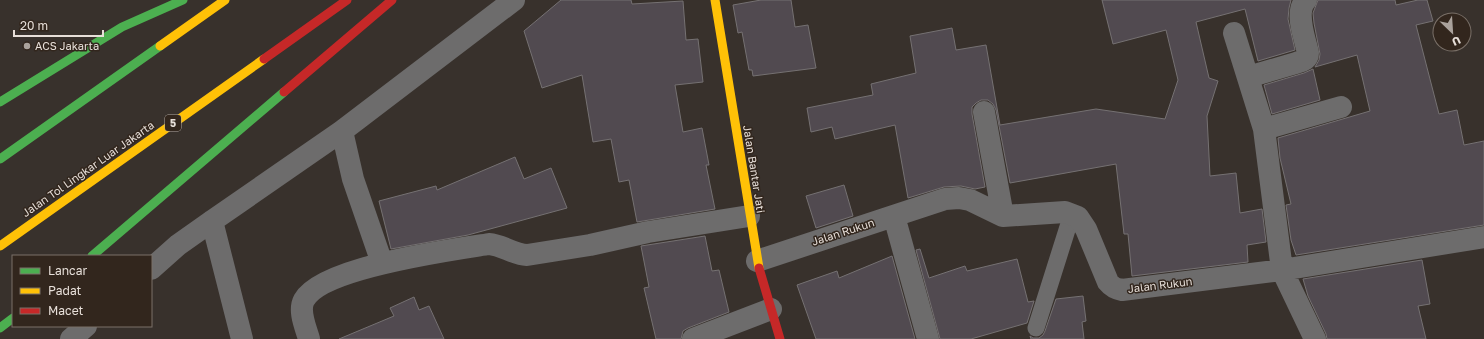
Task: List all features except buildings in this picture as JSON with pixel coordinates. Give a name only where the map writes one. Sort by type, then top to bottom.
[{"type":"main road","points":[[0,102],[122,27],[183,0]]},
{"type":"main road","points":[[0,159],[225,0]]},
{"type":"main road","name":"Jalan Tol Lingkar Luar Jakarta","points":[[0,246],[347,0]]},
{"type":"main road","points":[[93,255],[392,0]]},
{"type":"main road","name":"Jalan Bantar Jati","points":[[714,0],[757,261],[780,339]]},
{"type":"main road","points":[[0,328],[12,319]]},
{"type":"street","points":[[152,268],[178,245],[342,131],[514,0]]},
{"type":"street","points":[[1248,77],[1303,61],[1307,57],[1308,53],[1301,21],[1302,4],[1306,0]]},
{"type":"street","points":[[1234,33],[1264,129],[1282,270],[1315,339]]},
{"type":"street","points":[[1264,129],[1341,107]]},
{"type":"street","points":[[984,112],[1003,216]]},
{"type":"street","points":[[342,131],[353,179],[382,263]]},
{"type":"street","name":"Jalan Rukun","points":[[757,261],[945,199],[959,198],[970,200],[1003,216],[1065,212],[1078,217],[1108,282],[1112,287],[1122,290],[1282,270],[1484,237]]},
{"type":"street","points":[[309,339],[302,309],[303,301],[310,292],[330,281],[382,263],[489,244],[496,244],[519,255],[527,255],[590,245],[648,232],[749,216]]},
{"type":"street","points":[[894,216],[928,339]]},
{"type":"street","points":[[212,221],[242,339]]},
{"type":"street","points":[[693,339],[771,309]]},
{"type":"street","points":[[71,339],[85,327]]},
{"type":"lane","points":[[1036,328],[1072,214]]},
{"type":"traffic: fast","points":[[0,102],[122,27],[183,0]]},
{"type":"traffic: fast","points":[[0,159],[160,46]]},
{"type":"traffic: fast","points":[[93,255],[284,92]]},
{"type":"traffic: fast","points":[[0,328],[12,319]]},
{"type":"traffic: slow","points":[[160,46],[225,0]]},
{"type":"traffic: slow","points":[[715,0],[759,268]]},
{"type":"traffic: slow","points":[[0,246],[264,59]]},
{"type":"traffic: jam","points":[[264,59],[347,0]]},
{"type":"traffic: jam","points":[[284,92],[392,0]]},
{"type":"traffic: jam","points":[[759,268],[780,339]]},
{"type":"place","name":"ACS Jakarta","points":[[27,46]]}]
